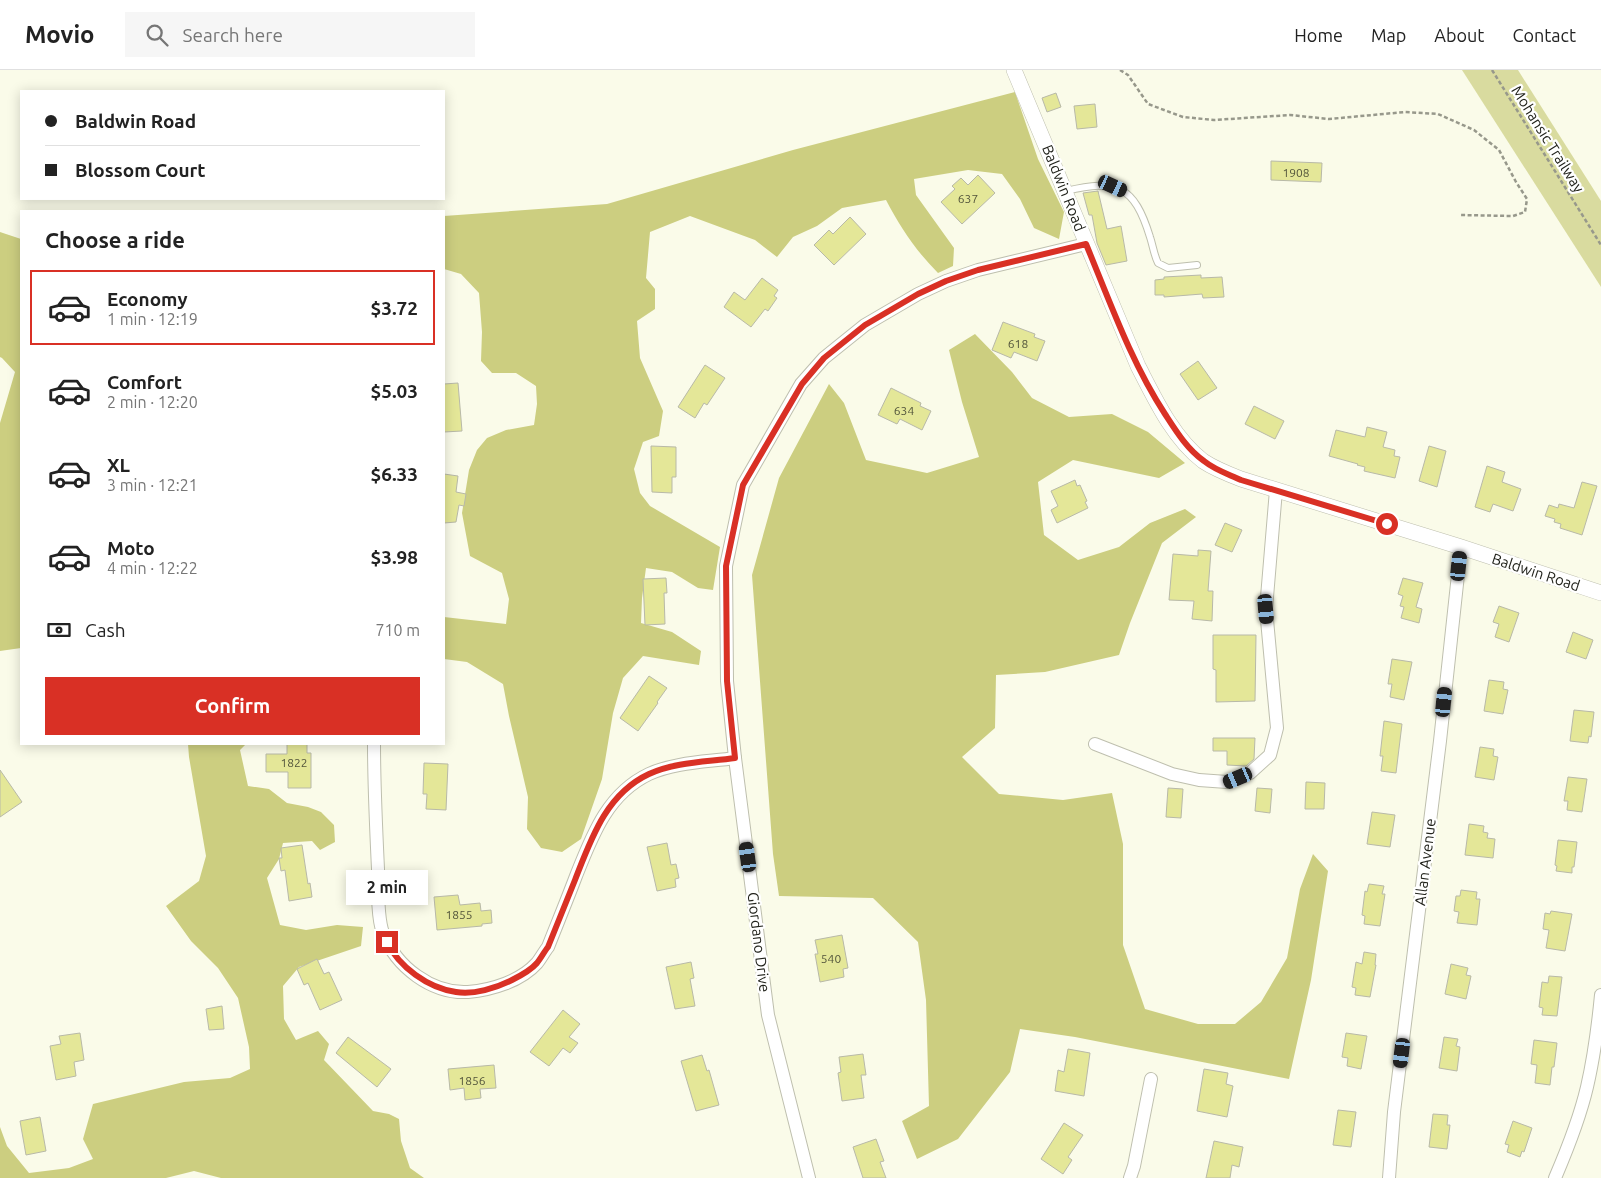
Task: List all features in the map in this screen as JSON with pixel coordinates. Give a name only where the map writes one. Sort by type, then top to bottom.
[{"type":"street","name":"Baldwin Road","points":[[1014,70],[1138,366],[1174,429],[1190,449],[1203,461],[1241,480],[1461,547],[1601,593]]},
{"type":"street","name":"Giordano Drive","points":[[809,1178],[768,1015],[727,681],[726,566],[743,485],[802,384],[824,358],[865,325],[918,294],[946,281],[978,270],[1086,244]]},
{"type":"street","points":[[1096,744],[1172,774],[1199,780],[1227,782],[1250,773],[1270,755],[1277,728],[1266,609],[1276,490]]},
{"type":"street","name":"Allan Avenue","points":[[1389,1178],[1394,1112],[1440,741],[1461,547]]},
{"type":"street","points":[[374,745],[379,906],[382,932],[392,952],[412,974],[456,992],[478,991],[501,985],[520,976],[536,964],[548,947],[596,828],[615,800],[634,783],[650,774],[673,766],[735,758]]},
{"type":"street","points":[[1555,1178],[1587,1088],[1601,995]]},
{"type":"street","points":[[1130,1178],[1151,1079]]},
{"type":"lane","points":[[1064,191],[1098,184],[1113,186],[1125,192],[1143,217],[1158,264],[1168,268],[1197,265]]},
{"type":"path","points":[[1120,70],[1128,75],[1148,104],[1183,117],[1214,120],[1290,115],[1329,119],[1405,112],[1438,114],[1474,130],[1499,150],[1516,182],[1528,198],[1525,212],[1513,216],[1459,215]]},
{"type":"path","name":"Mohansic Trailway","points":[[1492,70],[1601,245]]},
{"type":"green space","points":[[1462,70],[1518,70],[1601,201],[1601,287]]},
{"type":"green space","points":[[1015,92],[1038,159],[1064,212],[1059,239],[1034,228],[1020,199],[1002,174],[968,170],[914,179],[916,195],[954,248],[953,266],[938,273],[909,238],[886,200],[842,208],[817,226],[793,237],[777,257],[755,240],[690,216],[650,232],[646,278],[655,289],[655,309],[637,321],[640,358],[663,411],[659,436],[643,442],[634,469],[640,493],[650,506],[720,547],[713,590],[698,588],[672,572],[646,568],[641,623],[672,632],[701,651],[699,665],[643,656],[623,678],[613,713],[602,779],[581,839],[562,852],[541,848],[527,829],[528,797],[503,684],[467,662],[445,659],[445,617],[506,624],[509,599],[502,573],[470,556],[462,513],[469,470],[477,450],[487,438],[506,430],[534,425],[537,404],[536,386],[516,373],[492,373],[481,361],[482,332],[479,293],[461,274],[445,269],[445,216],[607,204],[793,150]]},
{"type":"green space","points":[[0,232],[20,239],[20,648],[0,651],[0,423],[15,372],[0,357]]},
{"type":"green space","points":[[975,334],[1012,372],[1032,398],[1069,417],[1112,414],[1148,432],[1185,463],[1159,478],[1073,460],[1038,482],[1044,535],[1078,560],[1119,547],[1150,523],[1185,509],[1196,517],[1162,543],[1119,655],[1045,672],[996,675],[995,728],[962,757],[999,794],[1063,800],[1112,793],[1123,844],[1123,945],[1145,1009],[1198,1024],[1235,1024],[1261,1002],[1287,958],[1300,889],[1313,854],[1328,871],[1311,980],[1289,1079],[1075,1037],[1020,1029],[1010,1072],[958,1139],[917,1159],[902,1121],[929,1106],[926,1000],[918,942],[873,898],[779,896],[773,854],[752,575],[779,478],[829,384],[844,403],[866,460],[927,473],[979,457],[962,402],[949,350]]},
{"type":"green space","points":[[188,745],[245,745],[240,750],[248,786],[269,789],[287,803],[308,807],[321,812],[334,825],[335,842],[320,850],[312,841],[283,843],[279,859],[267,878],[280,925],[306,930],[337,925],[363,927],[361,946],[299,967],[283,986],[284,1019],[296,1040],[318,1031],[329,1044],[324,1060],[373,1111],[389,1114],[399,1119],[401,1141],[410,1168],[424,1178],[221,1178],[194,1171],[166,1178],[0,1178],[0,1127],[7,1146],[29,1173],[69,1168],[93,1159],[83,1139],[93,1104],[184,1082],[230,1078],[250,1069],[249,1047],[238,998],[218,968],[191,941],[166,906],[199,881],[206,856]]},
{"type":"building","points":[[1056,93],[1061,107],[1047,112],[1042,98]]},
{"type":"building","points":[[1095,104],[1097,127],[1077,129],[1074,106]]},
{"type":"building","points":[[1271,161],[1322,163],[1321,182],[1271,180]]},
{"type":"building","points":[[978,175],[995,193],[962,224],[941,202],[955,189],[952,186],[961,178],[968,185]]},
{"type":"building","points":[[1098,191],[1107,229],[1121,226],[1127,261],[1106,265],[1097,243],[1092,215],[1089,215],[1083,193]]},
{"type":"building","points":[[850,217],[866,234],[834,265],[814,245],[829,230],[833,234]]},
{"type":"building","points":[[1201,275],[1201,278],[1222,277],[1224,297],[1203,298],[1202,294],[1164,297],[1164,295],[1155,295],[1155,280],[1164,279],[1164,277]]},
{"type":"building","points":[[762,278],[778,290],[774,296],[777,298],[768,311],[765,309],[751,327],[724,307],[734,292],[745,300]]},
{"type":"building","points":[[1003,322],[1035,334],[1034,337],[1045,341],[1037,361],[1014,352],[1011,358],[992,350]]},
{"type":"building","points":[[1198,361],[1217,388],[1198,400],[1180,374]]},
{"type":"building","points":[[705,365],[725,378],[707,405],[704,403],[695,418],[678,407]]},
{"type":"building","points":[[458,383],[462,431],[445,432],[445,384]]},
{"type":"building","points":[[891,388],[921,403],[920,406],[931,411],[922,430],[900,419],[897,424],[878,415]]},
{"type":"building","points":[[1254,406],[1284,421],[1275,439],[1245,424]]},
{"type":"building","points":[[1367,427],[1387,432],[1383,447],[1395,450],[1394,456],[1400,457],[1395,478],[1364,471],[1365,467],[1358,464],[1329,456],[1336,430],[1365,437]]},
{"type":"building","points":[[651,446],[676,447],[676,477],[672,477],[672,493],[652,492]]},
{"type":"building","points":[[1429,446],[1446,451],[1437,487],[1419,481]]},
{"type":"building","points":[[1487,466],[1505,472],[1502,482],[1521,489],[1513,511],[1493,504],[1490,512],[1475,507]]},
{"type":"building","points":[[445,474],[458,476],[456,492],[466,494],[464,506],[459,505],[456,522],[445,523]]},
{"type":"building","points":[[1075,480],[1077,486],[1080,485],[1088,508],[1057,523],[1051,510],[1058,506],[1051,491]]},
{"type":"building","points":[[1582,482],[1597,486],[1582,535],[1560,528],[1561,524],[1554,522],[1555,519],[1545,516],[1549,505],[1558,508],[1559,504],[1574,508]]},
{"type":"building","points":[[1225,523],[1242,530],[1232,552],[1215,545]]},
{"type":"building","points":[[1198,550],[1211,551],[1208,591],[1213,591],[1212,621],[1192,619],[1194,601],[1169,600],[1173,554],[1198,556]]},
{"type":"building","points":[[666,578],[667,593],[664,593],[665,624],[645,625],[643,579]]},
{"type":"building","points":[[1403,578],[1423,583],[1416,607],[1422,609],[1419,623],[1401,618],[1404,607],[1400,606],[1403,596],[1398,594]]},
{"type":"building","points":[[1499,606],[1519,613],[1509,642],[1495,637],[1499,624],[1493,622]]},
{"type":"building","points":[[1573,632],[1593,640],[1586,659],[1566,652]]},
{"type":"building","points":[[1213,635],[1256,635],[1255,701],[1216,702],[1216,670],[1213,669]]},
{"type":"building","points":[[1392,659],[1412,662],[1404,700],[1390,697],[1392,684],[1388,684]]},
{"type":"building","points":[[649,676],[667,688],[638,731],[620,718]]},
{"type":"building","points":[[1489,680],[1504,682],[1503,689],[1508,690],[1503,714],[1484,711]]},
{"type":"building","points":[[1574,710],[1594,712],[1591,737],[1589,736],[1588,743],[1570,741]]},
{"type":"building","points":[[1384,721],[1402,724],[1396,773],[1381,771],[1383,756],[1380,756]]},
{"type":"building","points":[[1213,738],[1255,738],[1254,759],[1246,766],[1227,765],[1227,751],[1213,751]]},
{"type":"building","points":[[287,745],[307,745],[307,753],[311,753],[311,788],[288,788],[288,772],[266,772],[266,754],[287,754]]},
{"type":"building","points":[[1480,747],[1494,749],[1493,756],[1498,757],[1494,780],[1475,777]]},
{"type":"building","points":[[424,763],[448,764],[446,810],[426,809],[427,794],[423,794]]},
{"type":"building","points":[[0,770],[22,802],[0,817]]},
{"type":"building","points":[[1568,777],[1587,779],[1582,812],[1567,810],[1568,801],[1564,801]]},
{"type":"building","points":[[1306,782],[1325,783],[1324,809],[1305,809]]},
{"type":"building","points":[[1168,788],[1183,789],[1181,818],[1166,817]]},
{"type":"building","points":[[1257,788],[1272,789],[1270,813],[1255,811]]},
{"type":"building","points":[[1372,812],[1395,815],[1390,847],[1367,844]]},
{"type":"building","points":[[1469,824],[1484,826],[1483,832],[1488,833],[1487,838],[1495,839],[1493,858],[1465,855]]},
{"type":"building","points":[[1558,840],[1577,842],[1572,873],[1556,871]]},
{"type":"building","points":[[667,843],[671,865],[676,864],[679,878],[675,879],[676,887],[657,891],[647,847]]},
{"type":"building","points":[[302,845],[312,897],[289,901],[285,870],[281,871],[279,858],[282,858],[281,848]]},
{"type":"building","points":[[1369,884],[1384,886],[1382,894],[1385,894],[1380,926],[1364,924],[1365,916],[1362,915],[1365,891],[1367,892]]},
{"type":"building","points":[[1461,890],[1477,892],[1476,899],[1480,899],[1477,925],[1457,923],[1459,912],[1454,911],[1456,896],[1460,896]]},
{"type":"building","points":[[458,895],[460,905],[480,903],[481,911],[491,910],[492,923],[482,924],[482,926],[437,930],[434,897]]},
{"type":"building","points":[[1551,911],[1572,914],[1565,951],[1546,948],[1549,930],[1543,929],[1545,913],[1550,914]]},
{"type":"building","points":[[842,935],[848,968],[843,969],[844,977],[820,982],[815,954],[818,954],[815,940]]},
{"type":"building","points":[[1364,952],[1376,954],[1376,965],[1370,997],[1355,995],[1356,988],[1352,987],[1356,962],[1362,964]]},
{"type":"building","points":[[317,959],[324,974],[329,972],[342,1000],[320,1010],[308,983],[304,985],[297,969]]},
{"type":"building","points":[[691,962],[694,978],[690,979],[695,1006],[675,1009],[666,967]]},
{"type":"building","points":[[1451,964],[1468,968],[1466,975],[1471,976],[1466,999],[1445,994]]},
{"type":"building","points":[[1549,976],[1562,977],[1557,1016],[1542,1015],[1543,1008],[1539,1007],[1542,982],[1548,983]]},
{"type":"building","points":[[222,1006],[224,1029],[209,1030],[206,1009]]},
{"type":"building","points":[[563,1010],[580,1024],[569,1037],[578,1043],[570,1053],[563,1048],[549,1066],[530,1052]]},
{"type":"building","points":[[80,1033],[84,1060],[74,1062],[76,1076],[56,1080],[50,1046],[61,1044],[59,1036]]},
{"type":"building","points":[[1346,1033],[1367,1036],[1361,1069],[1347,1066],[1348,1058],[1342,1057]]},
{"type":"building","points":[[348,1037],[391,1069],[377,1087],[336,1053]]},
{"type":"building","points":[[1444,1037],[1458,1039],[1456,1046],[1460,1047],[1457,1071],[1439,1068]]},
{"type":"building","points":[[1534,1040],[1557,1043],[1550,1085],[1535,1083],[1537,1065],[1531,1064]]},
{"type":"building","points":[[1068,1049],[1090,1053],[1084,1096],[1055,1091],[1058,1070],[1064,1072]]},
{"type":"building","points":[[863,1054],[866,1075],[861,1075],[864,1098],[842,1101],[838,1073],[841,1072],[839,1057]]},
{"type":"building","points":[[702,1055],[707,1071],[709,1070],[719,1105],[696,1111],[681,1061]]},
{"type":"building","points":[[494,1065],[496,1088],[480,1089],[481,1098],[465,1100],[464,1088],[450,1090],[448,1069]]},
{"type":"building","points":[[1204,1069],[1228,1073],[1226,1084],[1233,1086],[1227,1117],[1197,1111]]},
{"type":"building","points":[[1338,1110],[1356,1112],[1351,1147],[1333,1145]]},
{"type":"building","points":[[1433,1114],[1448,1115],[1447,1125],[1450,1125],[1447,1149],[1429,1147]]},
{"type":"building","points":[[40,1117],[46,1151],[26,1155],[20,1121]]},
{"type":"building","points":[[1513,1121],[1532,1128],[1524,1152],[1522,1151],[1520,1157],[1507,1152],[1509,1145],[1505,1144]]},
{"type":"building","points":[[1064,1123],[1083,1135],[1068,1157],[1072,1160],[1063,1174],[1041,1159]]},
{"type":"building","points":[[876,1139],[884,1161],[880,1162],[886,1178],[863,1178],[853,1147]]},
{"type":"building","points":[[1214,1141],[1243,1147],[1239,1167],[1232,1165],[1230,1178],[1206,1178]]},
{"type":"route","points":[[387,942],[392,952],[412,974],[456,992],[478,991],[501,985],[520,976],[536,964],[548,947],[596,828],[615,800],[634,783],[650,774],[673,766],[735,758],[727,681],[726,566],[743,485],[802,384],[824,358],[865,325],[918,294],[946,281],[978,270],[1086,244],[1138,366],[1174,429],[1190,449],[1203,461],[1241,480],[1387,524]]}]
